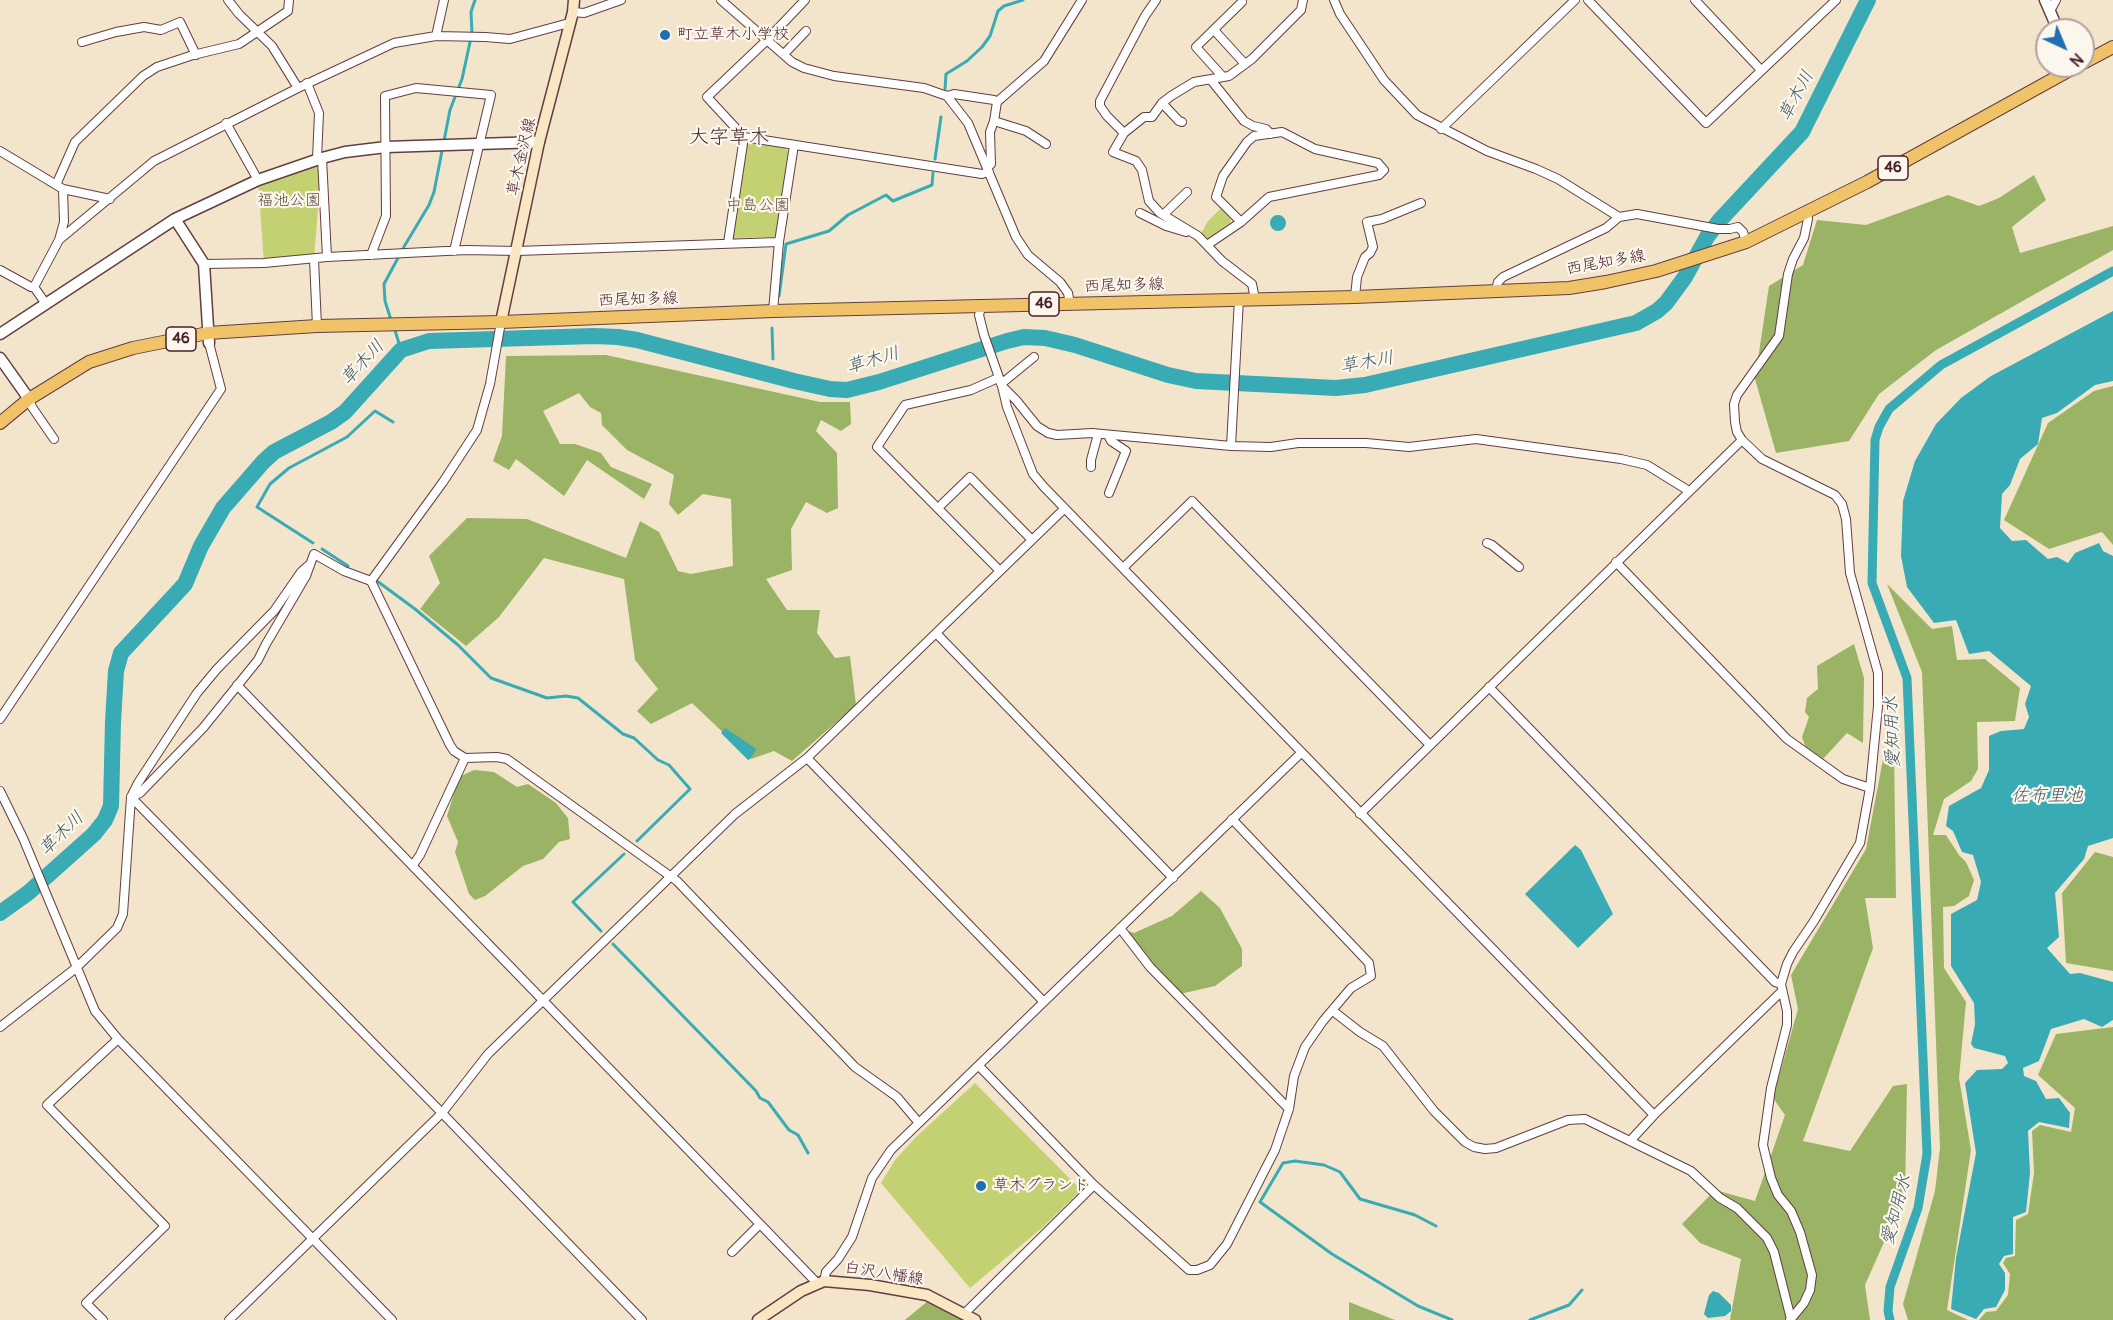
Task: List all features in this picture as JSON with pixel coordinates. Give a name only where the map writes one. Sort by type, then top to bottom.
[{"type":"main road","name":"草木金沢線","points":[[499,327],[539,142],[574,0]]},
{"type":"main road","name":"西尾知多線","points":[[2095,56],[2113,47]]},
{"type":"main road","name":"西尾知多線","points":[[0,423],[29,399],[89,362],[133,348],[317,326],[398,323],[499,327],[773,311],[982,304],[1355,297],[1569,288],[1606,282],[1656,271],[1746,242],[1876,178],[2055,78]]},
{"type":"main road","name":"白沢八幡線","points":[[821,1282],[870,1285],[927,1295],[975,1320]]},
{"type":"main road","points":[[758,1320],[821,1282]]},
{"type":"street","points":[[228,0],[238,14],[272,46],[298,88]]},
{"type":"street","points":[[34,287],[59,240],[64,222],[59,187],[75,142],[143,76],[158,67],[239,44],[288,11],[289,0]]},
{"type":"street","points":[[436,36],[444,0]]},
{"type":"street","points":[[59,240],[154,161],[307,83],[394,43],[436,36],[510,39],[621,0]]},
{"type":"street","points":[[721,0],[792,62],[834,76],[924,88],[946,96],[968,123],[1016,237],[1028,255],[1060,282],[1068,293],[1070,304]]},
{"type":"street","points":[[805,0],[707,97],[744,137],[982,174],[991,164],[990,132],[997,102],[1044,61],[1082,0]]},
{"type":"street","points":[[1124,133],[1107,116],[1100,106],[1100,101],[1145,16],[1156,0]]},
{"type":"street","points":[[1255,298],[1252,284],[1222,261],[1198,236],[1163,215],[1149,201],[1142,170],[1136,161],[1113,152],[1124,133],[1144,117],[1152,117],[1162,103],[1194,82],[1229,76],[1245,64],[1300,10],[1303,0]]},
{"type":"street","points":[[1334,0],[1340,14],[1384,80],[1416,115],[1487,151],[1536,168],[1558,179],[1619,217]]},
{"type":"street","points":[[1441,129],[1575,0]]},
{"type":"street","points":[[1588,0],[1706,123],[1836,0]]},
{"type":"street","points":[[1695,0],[1761,70]]},
{"type":"street","points":[[2045,0],[2053,18]]},
{"type":"street","points":[[2050,11],[2056,0]]},
{"type":"street","points":[[1223,77],[1196,47],[1242,2]]},
{"type":"street","points":[[82,42],[144,27],[160,30],[180,22],[196,55]]},
{"type":"street","points":[[1214,30],[1245,64]]},
{"type":"street","points":[[784,54],[806,31]]},
{"type":"street","points":[[1211,80],[1244,121],[1252,126],[1266,129],[1271,134]]},
{"type":"street","points":[[307,83],[319,113],[319,159],[327,257]]},
{"type":"street","points":[[371,255],[386,216],[385,96],[416,88],[491,96],[454,251]]},
{"type":"street","points":[[946,96],[954,94],[997,102]]},
{"type":"street","points":[[1162,103],[1182,122]]},
{"type":"street","points":[[994,121],[1026,131],[1046,144]]},
{"type":"street","points":[[226,123],[258,180]]},
{"type":"street","points":[[1207,245],[1241,222],[1269,197],[1379,175],[1384,170],[1378,163],[1315,149],[1282,132],[1254,136],[1247,142],[1223,176],[1216,197],[1241,222]]},
{"type":"street","points":[[728,243],[744,137]]},
{"type":"street","points":[[0,334],[175,219],[258,180],[345,152],[387,147],[539,142]]},
{"type":"street","points":[[773,311],[779,242],[794,145]]},
{"type":"street","points":[[0,151],[59,187],[110,199]]},
{"type":"street","points":[[1163,215],[1187,192]]},
{"type":"street","points":[[1355,297],[1357,277],[1365,257],[1373,247],[1367,222],[1382,219],[1421,203]]},
{"type":"street","points":[[1140,213],[1176,230],[1187,233],[1189,231]]},
{"type":"street","points":[[1790,1319],[1810,1290],[1812,1275],[1800,1232],[1791,1211],[1778,1195],[1771,1178],[1763,1145],[1771,1088],[1787,1025],[1787,1011],[1782,988],[1787,963],[1860,843],[1870,788],[1878,706],[1878,673],[1850,573],[1846,519],[1842,504],[1835,495],[1762,459],[1742,440],[1735,423],[1734,404],[1740,388],[1779,336],[1788,274],[1804,238],[1807,213]]},
{"type":"street","points":[[1497,290],[1498,282],[1503,277],[1606,228],[1619,217],[1637,214],[1718,229],[1738,226],[1746,242]]},
{"type":"street","points":[[0,719],[221,389],[209,338],[204,264],[175,219]]},
{"type":"street","points":[[204,264],[264,263],[327,257],[454,251],[779,242]]},
{"type":"street","points":[[314,259],[317,326]]},
{"type":"street","points":[[0,270],[34,287],[46,304]]},
{"type":"street","points":[[1231,446],[1239,299]]},
{"type":"street","points":[[982,304],[979,315],[984,335],[1007,407],[1033,474],[1064,509],[1654,1115]]},
{"type":"street","points":[[371,581],[449,474],[477,430],[497,346],[499,327]]},
{"type":"street","points":[[1000,571],[878,447],[905,405],[1000,383],[1034,357]]},
{"type":"street","points":[[0,358],[54,439]]},
{"type":"street","points":[[1000,383],[1037,426],[1048,433],[1058,435],[1103,435],[1231,446],[1271,447],[1298,443],[1366,443],[1409,447],[1476,439],[1514,446],[1553,448],[1647,465],[1689,491]]},
{"type":"street","points":[[1091,467],[1091,460],[1103,435]]},
{"type":"street","points":[[1103,435],[1126,452],[1109,493]]},
{"type":"street","points":[[1360,814],[1742,440]]},
{"type":"street","points":[[938,508],[970,477],[1032,540]]},
{"type":"street","points":[[1123,568],[1192,501],[1429,744]]},
{"type":"street","points":[[229,1320],[442,1113],[488,1054],[735,814],[807,758],[1064,509]]},
{"type":"street","points":[[1487,543],[1519,567]]},
{"type":"street","points":[[131,797],[140,793],[203,728],[258,660],[306,576],[314,554],[344,571],[371,581],[450,746],[465,758],[507,759],[671,877],[855,1067],[897,1097],[919,1123]]},
{"type":"street","points":[[1616,562],[1787,739],[1844,779],[1870,788]]},
{"type":"street","points":[[0,1027],[76,968],[117,928],[123,915],[131,797],[154,757],[197,693],[217,669],[274,611],[301,572],[309,565]]},
{"type":"street","points":[[936,633],[1173,878]]},
{"type":"street","points":[[237,685],[760,1224],[821,1282],[852,1238],[872,1178],[891,1150],[1301,753]]},
{"type":"street","points":[[1489,687],[1782,988]]},
{"type":"street","points":[[413,865],[420,855],[465,758]]},
{"type":"street","points":[[807,758],[1044,1002]]},
{"type":"street","points":[[0,791],[95,1011],[118,1039],[392,1320]]},
{"type":"street","points":[[131,797],[642,1320]]},
{"type":"street","points":[[979,1066],[1094,1185],[1189,1270],[1197,1270],[1210,1265],[1227,1244],[1275,1149],[1289,1108],[1294,1076],[1305,1047],[1351,988],[1371,976],[1369,963],[1232,819]]},
{"type":"street","points":[[1120,928],[1150,968],[1289,1108]]},
{"type":"street","points":[[1630,1141],[1782,988]]},
{"type":"street","points":[[1333,1011],[1383,1046],[1434,1111],[1465,1142],[1474,1147],[1496,1148],[1558,1123],[1577,1119],[1595,1122],[1691,1171],[1720,1198],[1737,1208],[1767,1238],[1774,1252],[1790,1319]]},
{"type":"street","points":[[103,1320],[86,1303],[165,1226],[47,1105],[118,1039]]},
{"type":"street","points":[[964,1314],[1094,1185]]},
{"type":"street","points":[[732,1252],[760,1224]]},
{"type":"green space","name":"中島公園","points":[[745,141],[785,147],[788,152],[777,234],[773,237],[731,238]]},
{"type":"green space","name":"福池公園","points":[[322,158],[314,259],[264,263],[258,180]]},
{"type":"green space","points":[[2034,175],[2046,200],[2012,227],[2020,253],[2113,226],[2113,250],[1936,350],[1879,394],[1849,441],[1776,453],[1755,379],[1769,286],[1803,265],[1817,220],[1866,225],[1948,195],[1979,206],[1999,198]]},
{"type":"green space","points":[[1221,208],[1231,218],[1230,223],[1207,239],[1201,234],[1208,221]]},
{"type":"green space","points":[[606,355],[820,402],[850,402],[851,424],[841,431],[821,420],[816,431],[837,453],[838,508],[827,513],[806,502],[791,529],[792,570],[766,579],[787,610],[820,610],[817,633],[835,658],[850,656],[856,705],[792,761],[774,751],[751,759],[692,703],[651,724],[637,711],[658,689],[635,660],[624,579],[544,558],[499,617],[466,646],[420,609],[440,583],[429,556],[467,518],[527,519],[626,558],[640,521],[659,532],[678,571],[691,574],[733,566],[731,499],[703,494],[678,515],[669,504],[674,475],[627,450],[602,425],[601,413],[590,407],[579,393],[543,411],[560,444],[575,444],[601,453],[611,467],[652,484],[644,499],[587,460],[564,496],[516,459],[509,470],[493,461],[502,436],[506,356]]},
{"type":"green space","points":[[2113,386],[2113,545],[2102,532],[2049,549],[2004,520],[2048,423],[2094,391]]},
{"type":"green space","points":[[1887,584],[1932,629],[1952,626],[1957,660],[1985,659],[2020,688],[2015,721],[1977,722],[1978,769],[1971,781],[1944,799],[1933,835],[1946,835],[1966,862],[1974,880],[1969,896],[1954,906],[1943,907],[1944,968],[1966,1002],[1959,1078],[1971,1150],[1947,1310],[1968,1320],[1908,1320],[1903,1304],[1935,1191],[1940,1148],[1922,672]]},
{"type":"green space","points":[[1854,644],[1864,678],[1863,743],[1847,733],[1823,759],[1805,746],[1802,737],[1809,717],[1805,712],[1807,698],[1818,689],[1817,666]]},
{"type":"green space","points":[[1894,749],[1896,898],[1865,898],[1873,948],[1803,1141],[1850,1151],[1893,1086],[1907,1084],[1905,1195],[1865,1285],[1870,1320],[1730,1320],[1741,1259],[1700,1243],[1682,1224],[1715,1190],[1755,1201],[1785,1115],[1773,1098],[1798,1009],[1791,975],[1866,849],[1884,754]]},
{"type":"green space","points":[[474,770],[494,772],[517,787],[528,784],[556,803],[568,818],[570,839],[559,842],[543,859],[523,866],[485,896],[475,900],[469,894],[455,852],[458,842],[447,816],[459,777]]},
{"type":"green space","points":[[2095,852],[2113,857],[2113,971],[2066,963],[2062,893]]},
{"type":"green space","points":[[1201,891],[1220,908],[1242,949],[1242,966],[1215,986],[1180,994],[1153,967],[1128,936],[1128,931],[1134,933],[1172,916]]},
{"type":"green space","points":[[2113,1027],[2113,1320],[1979,1320],[1986,1312],[1996,1311],[2008,1295],[2010,1274],[2003,1263],[2006,1258],[2015,1256],[2016,1220],[2028,1214],[2034,1173],[2032,1131],[2040,1125],[2071,1132],[2075,1108],[2038,1075],[2056,1034]]},
{"type":"green space","name":"草木グランド","points":[[975,1083],[1081,1190],[1043,1227],[970,1288],[881,1183],[895,1160],[916,1137]]},
{"type":"green space","points":[[929,1300],[967,1320],[905,1320]]},
{"type":"green space","points":[[1349,1302],[1395,1320],[1349,1320]]},
{"type":"water","points":[[1278,215],[1286,223],[1278,231],[1270,223]]},
{"type":"water","name":"佐布里池","points":[[2113,311],[2113,381],[2095,385],[2057,413],[2042,418],[2038,444],[2020,459],[2010,485],[2002,494],[2000,528],[2012,541],[2026,540],[2048,559],[2057,557],[2068,563],[2075,553],[2099,543],[2103,551],[2113,556],[2113,838],[2088,846],[2084,859],[2055,893],[2059,937],[2047,948],[2070,974],[2080,973],[2113,982],[2113,1020],[2102,1027],[2084,1019],[2051,1029],[2039,1061],[2023,1068],[2024,1076],[2036,1081],[2046,1099],[2059,1098],[2070,1113],[2069,1128],[2039,1122],[2028,1131],[2030,1173],[2026,1212],[2013,1217],[2013,1254],[2004,1256],[1999,1264],[2005,1273],[2005,1290],[1996,1307],[1984,1309],[1976,1319],[1951,1309],[1956,1258],[1976,1153],[1965,1083],[1977,1070],[2002,1069],[2008,1063],[2005,1056],[1974,1048],[1971,1044],[1975,1024],[1974,1003],[1951,966],[1951,914],[1977,900],[1981,882],[1973,855],[1962,852],[1953,831],[1946,826],[1949,806],[1981,788],[1989,770],[1989,736],[2001,731],[2024,729],[2029,717],[2025,704],[2031,686],[1989,651],[1969,654],[1956,620],[1934,623],[1907,587],[1901,556],[1903,501],[1915,461],[1936,424],[1961,398],[1991,376]]},
{"type":"water","points":[[725,728],[755,748],[750,759],[748,760],[721,733]]},
{"type":"water","points":[[1575,845],[1581,850],[1613,914],[1578,948],[1525,894]]},
{"type":"water","points":[[1713,1291],[1719,1293],[1731,1305],[1731,1311],[1725,1316],[1708,1318],[1704,1314],[1709,1295]]},
{"type":"waterway","points":[[391,320],[385,301],[384,284],[429,205],[434,192],[450,110],[462,79],[472,33],[471,12],[475,0]]},
{"type":"waterway","points":[[945,89],[946,74],[967,61],[982,47],[990,36],[998,11],[1004,6],[1023,0]]},
{"type":"waterway","name":"草木川","points":[[0,913],[28,893],[94,834],[105,820],[111,806],[116,671],[121,653],[185,584],[201,546],[223,508],[274,452],[331,422],[345,412],[401,350],[429,341],[618,337],[794,381],[830,389],[847,390],[1024,337],[1045,338],[1075,345],[1168,375],[1196,381],[1336,388],[1365,385],[1636,323],[1666,303],[1685,277],[1707,237],[1719,221],[1802,132],[1868,0]]},
{"type":"waterway","points":[[935,159],[941,117]]},
{"type":"waterway","points":[[779,296],[786,244],[829,231],[848,215],[886,195],[893,201],[932,185],[933,173]]},
{"type":"waterway","name":"愛知用水","points":[[1890,1320],[1888,1311],[1890,1287],[1918,1208],[1927,1154],[1907,678],[1872,583],[1875,440],[1889,409],[1941,365],[2113,271]]},
{"type":"waterway","points":[[394,327],[401,350]]},
{"type":"waterway","points":[[772,328],[773,359]]},
{"type":"waterway","points":[[313,543],[257,507],[270,484],[289,468],[347,437],[375,411],[393,422]]},
{"type":"waterway","points":[[322,549],[348,566]]},
{"type":"waterway","points":[[377,581],[458,645],[491,678],[547,698],[566,696],[578,698],[623,734],[634,738],[658,760],[669,765],[690,789],[637,841]]},
{"type":"waterway","points":[[601,931],[573,902],[624,854]]},
{"type":"waterway","points":[[613,944],[756,1091],[760,1098],[768,1102],[789,1130],[798,1135],[808,1153]]},
{"type":"waterway","points":[[1436,1226],[1415,1215],[1360,1199],[1340,1172],[1324,1165],[1295,1161],[1283,1163],[1260,1202],[1332,1254],[1418,1306],[1452,1320]]},
{"type":"waterway","points":[[1530,1320],[1569,1305],[1582,1290]]},
{"type":"place","name":"町立草木小学校","points":[[665,35]]},
{"type":"place","name":"草木グランド","points":[[981,1186]]},
{"type":"district","name":"大字草木","points":[[729,138]]}]
